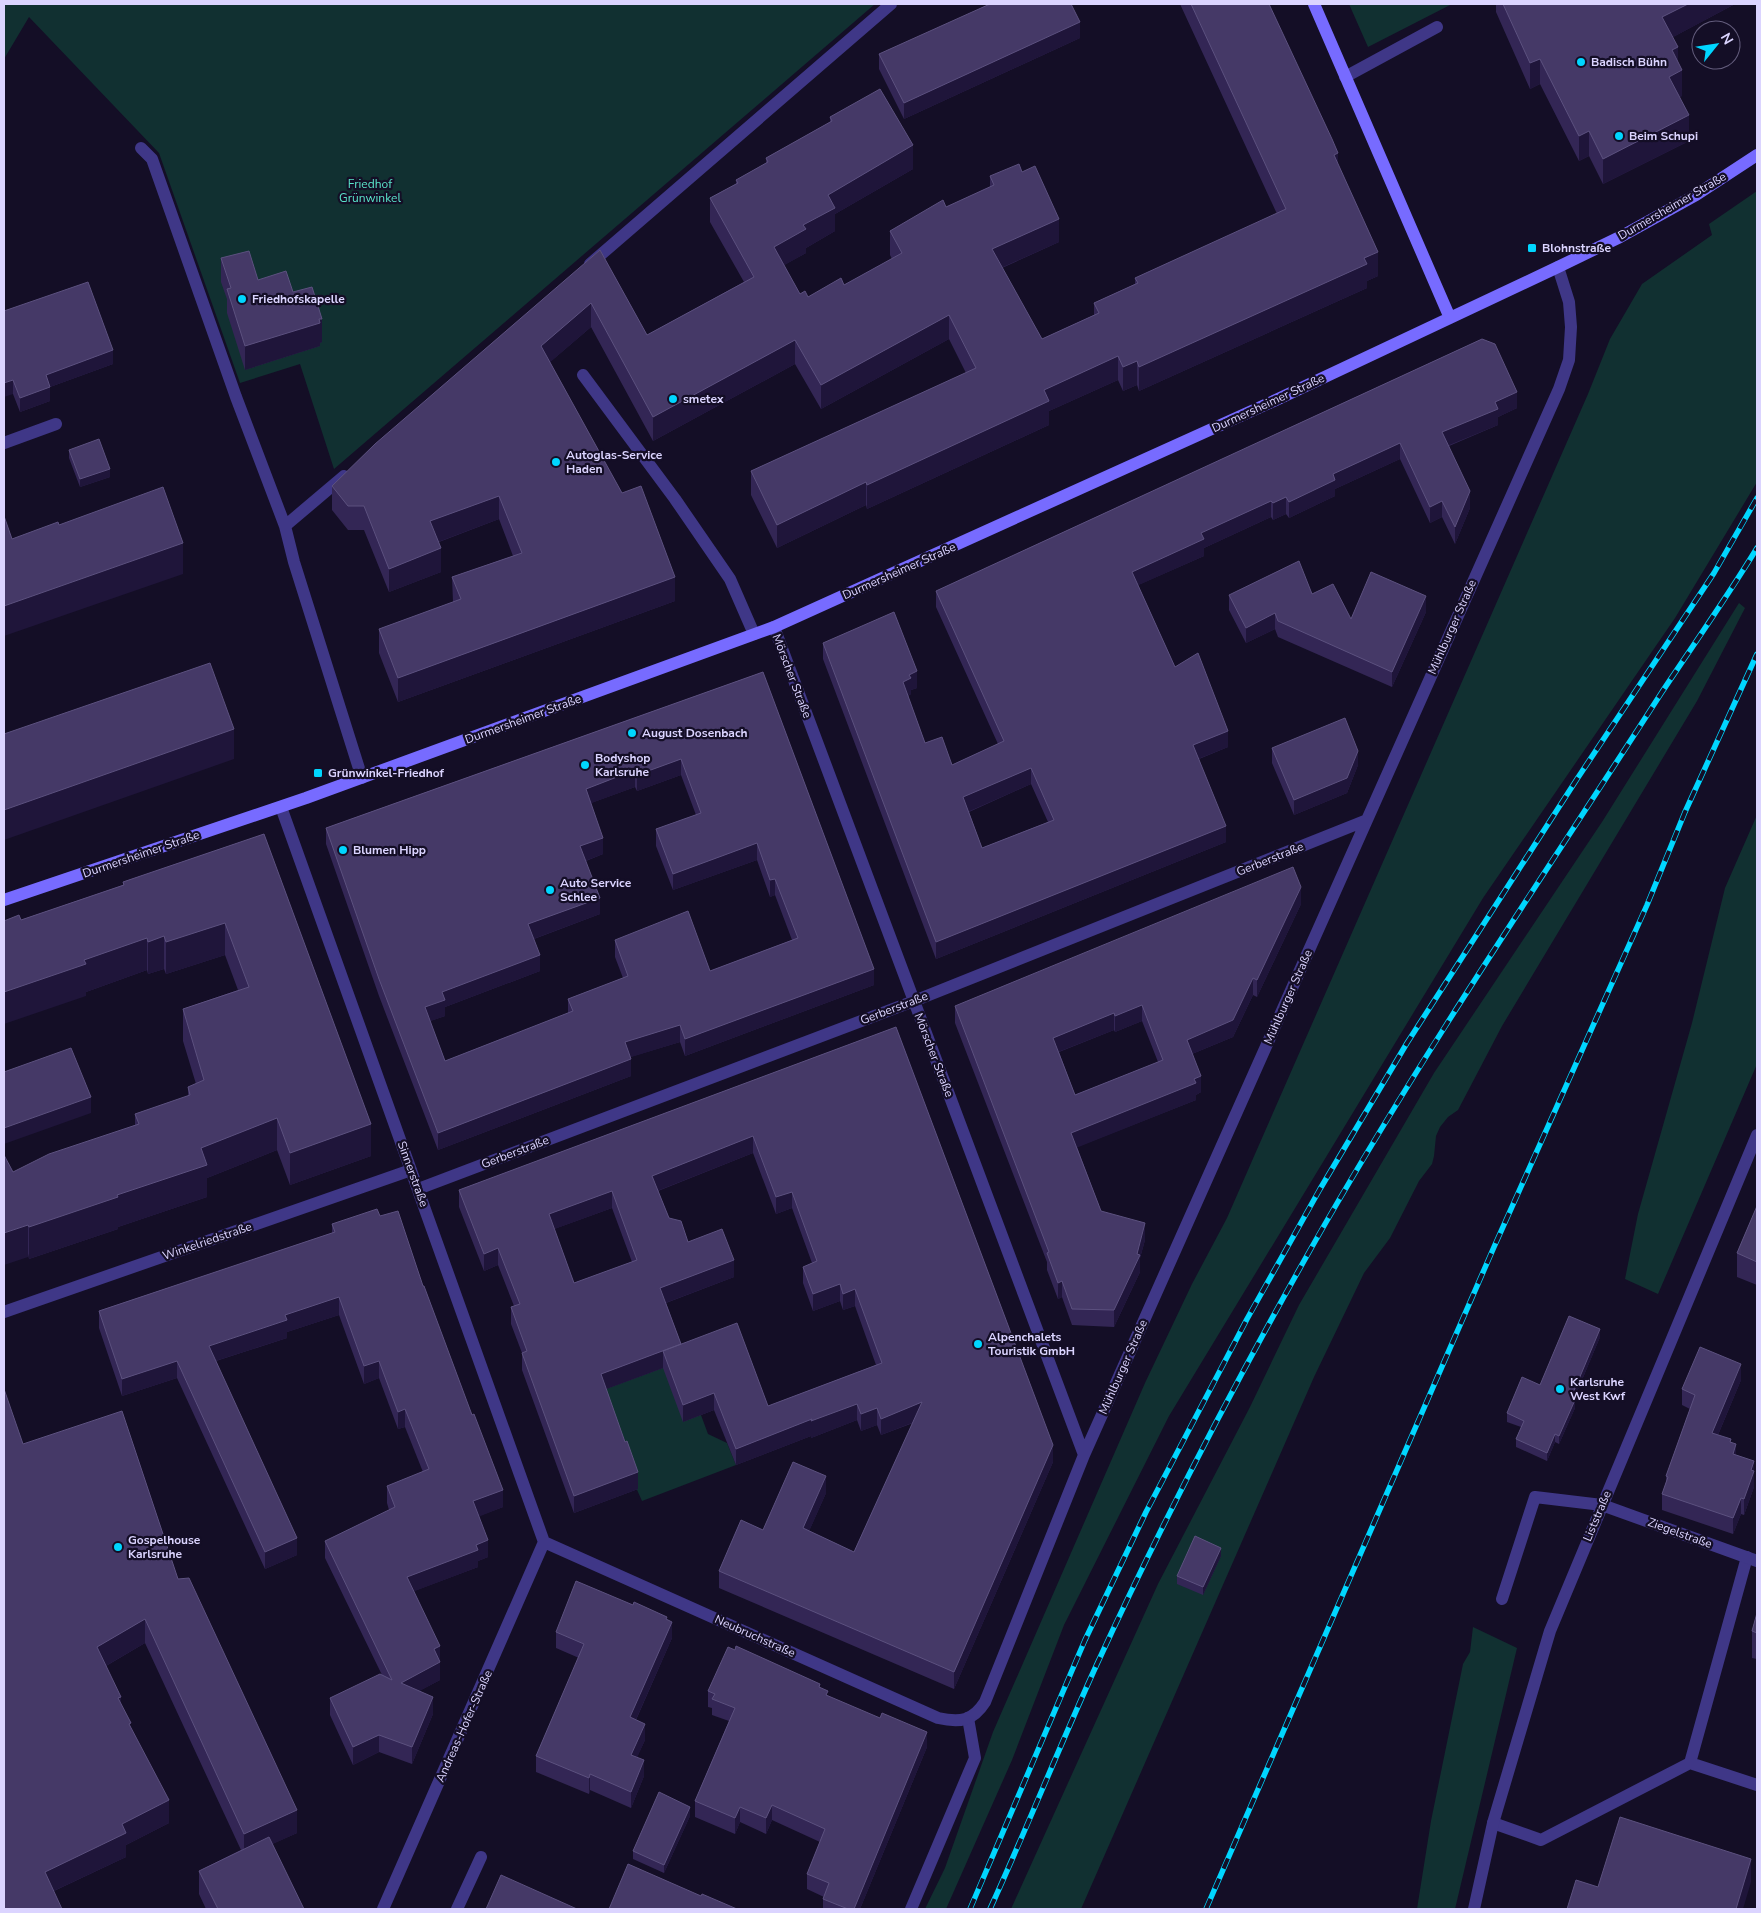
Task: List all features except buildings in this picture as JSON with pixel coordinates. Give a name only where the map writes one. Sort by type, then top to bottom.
[{"type":"street","points":[[577,275],[891,4]]},
{"type":"street","points":[[1314,4],[1450,318]]},
{"type":"street","points":[[1345,77],[1437,27]]},
{"type":"street","points":[[141,148],[152,159],[236,397],[285,526],[294,562],[362,778]]},
{"type":"street","name":"Durmersheimer Straße","points":[[4,900],[362,778],[774,627],[1144,460],[1558,267],[1620,237],[1696,195],[1757,155]]},
{"type":"street","name":"Mühlburger Straße","points":[[968,1718],[978,1713],[986,1702],[1084,1455],[1558,389],[1569,360],[1569,302],[1558,267]]},
{"type":"street","points":[[583,375],[675,499],[730,578],[754,634]]},
{"type":"street","points":[[4,443],[56,424]]},
{"type":"street","points":[[285,526],[350,470]]},
{"type":"street","name":"Mörscher Straße","points":[[774,627],[1084,1455]]},
{"type":"street","name":"Sinnerstraße","points":[[280,807],[544,1542]]},
{"type":"street","name":"Gerberstraße","points":[[418,1189],[914,1001],[1367,820]]},
{"type":"street","name":"Liststraße","points":[[1474,1909],[1493,1824],[1550,1631],[1757,1135]]},
{"type":"street","name":"Winkelriedstraße","points":[[4,1312],[411,1170]]},
{"type":"street","name":"Ziegelstraße","points":[[1502,1599],[1535,1497],[1602,1505],[1754,1559]]},
{"type":"street","name":"Neubruchstraße","points":[[544,1542],[938,1718],[953,1721],[968,1718]]},
{"type":"street","name":"Andreas-Hofer-Straße","points":[[383,1909],[544,1542]]},
{"type":"street","points":[[1493,1824],[1541,1840],[1690,1763],[1754,1559]]},
{"type":"street","points":[[911,1909],[975,1758],[968,1718]]},
{"type":"street","points":[[1690,1763],[1757,1785]]},
{"type":"street","points":[[457,1909],[481,1857]]},
{"type":"green space","name":"Friedhof Grünwinkel","points":[[4,4],[875,4],[334,469],[300,364],[240,383],[159,153],[29,17],[4,59]]},
{"type":"green space","points":[[1349,4],[1452,4],[1368,47]]},
{"type":"green space","points":[[1757,191],[1757,482],[1675,618],[1483,898],[1169,1416],[1064,1625],[1012,1760],[946,1909],[925,1909],[945,1868],[993,1732],[1145,1383],[1192,1284],[1227,1218],[1588,394],[1610,339],[1642,284],[1712,235],[1709,224]]},
{"type":"green space","points":[[1739,603],[1745,608],[1697,701],[1502,1026],[1458,1110],[1448,1117],[1440,1127],[1436,1136],[1432,1164],[1419,1181],[1390,1238],[1364,1273],[1314,1377],[1081,1909],[1011,1909],[1158,1584],[1250,1407],[1299,1305],[1434,1073],[1602,822]]},
{"type":"green space","points":[[1757,815],[1757,1064],[1658,1294],[1625,1279],[1638,1214],[1692,1023],[1725,888]]},
{"type":"green space","points":[[681,1361],[708,1434],[727,1443],[736,1465],[642,1501],[594,1393]]},
{"type":"green space","points":[[1473,1627],[1517,1648],[1455,1909],[1417,1909],[1431,1821],[1463,1664],[1470,1652]]},
{"type":"railway","points":[[970,1909],[1085,1640],[1146,1512],[1247,1319],[1320,1189],[1407,1043],[1577,779],[1714,573],[1757,498]]},
{"type":"railway","points":[[990,1909],[1083,1694],[1123,1608],[1206,1441],[1294,1278],[1365,1156],[1448,1022],[1757,548]]},
{"type":"railway","points":[[1206,1909],[1494,1247],[1647,905],[1685,812],[1757,654]]},
{"type":"place","name":"Badisch Bühn","points":[[1581,62]]},
{"type":"place","name":"Beim Schupi","points":[[1619,136]]},
{"type":"place","name":"Blohnstraße","points":[[1532,248]]},
{"type":"place","name":"Friedhofskapelle","points":[[242,299]]},
{"type":"place","name":"smetex","points":[[673,399]]},
{"type":"place","name":"Autoglas-Service Haden","points":[[556,462]]},
{"type":"place","name":"August Dosenbach","points":[[632,733]]},
{"type":"place","name":"Bodyshop Karlsruhe","points":[[585,765]]},
{"type":"place","name":"Grünwinkel-Friedhof","points":[[318,773]]},
{"type":"place","name":"Blumen Hipp","points":[[343,850]]},
{"type":"place","name":"Auto Service Schlee","points":[[550,890]]},
{"type":"place","name":"Alpenchalets Touristik GmbH","points":[[978,1344]]},
{"type":"place","name":"Karlsruhe West Kwf","points":[[1560,1389]]},
{"type":"place","name":"Gospelhouse Karlsruhe","points":[[118,1547]]}]
